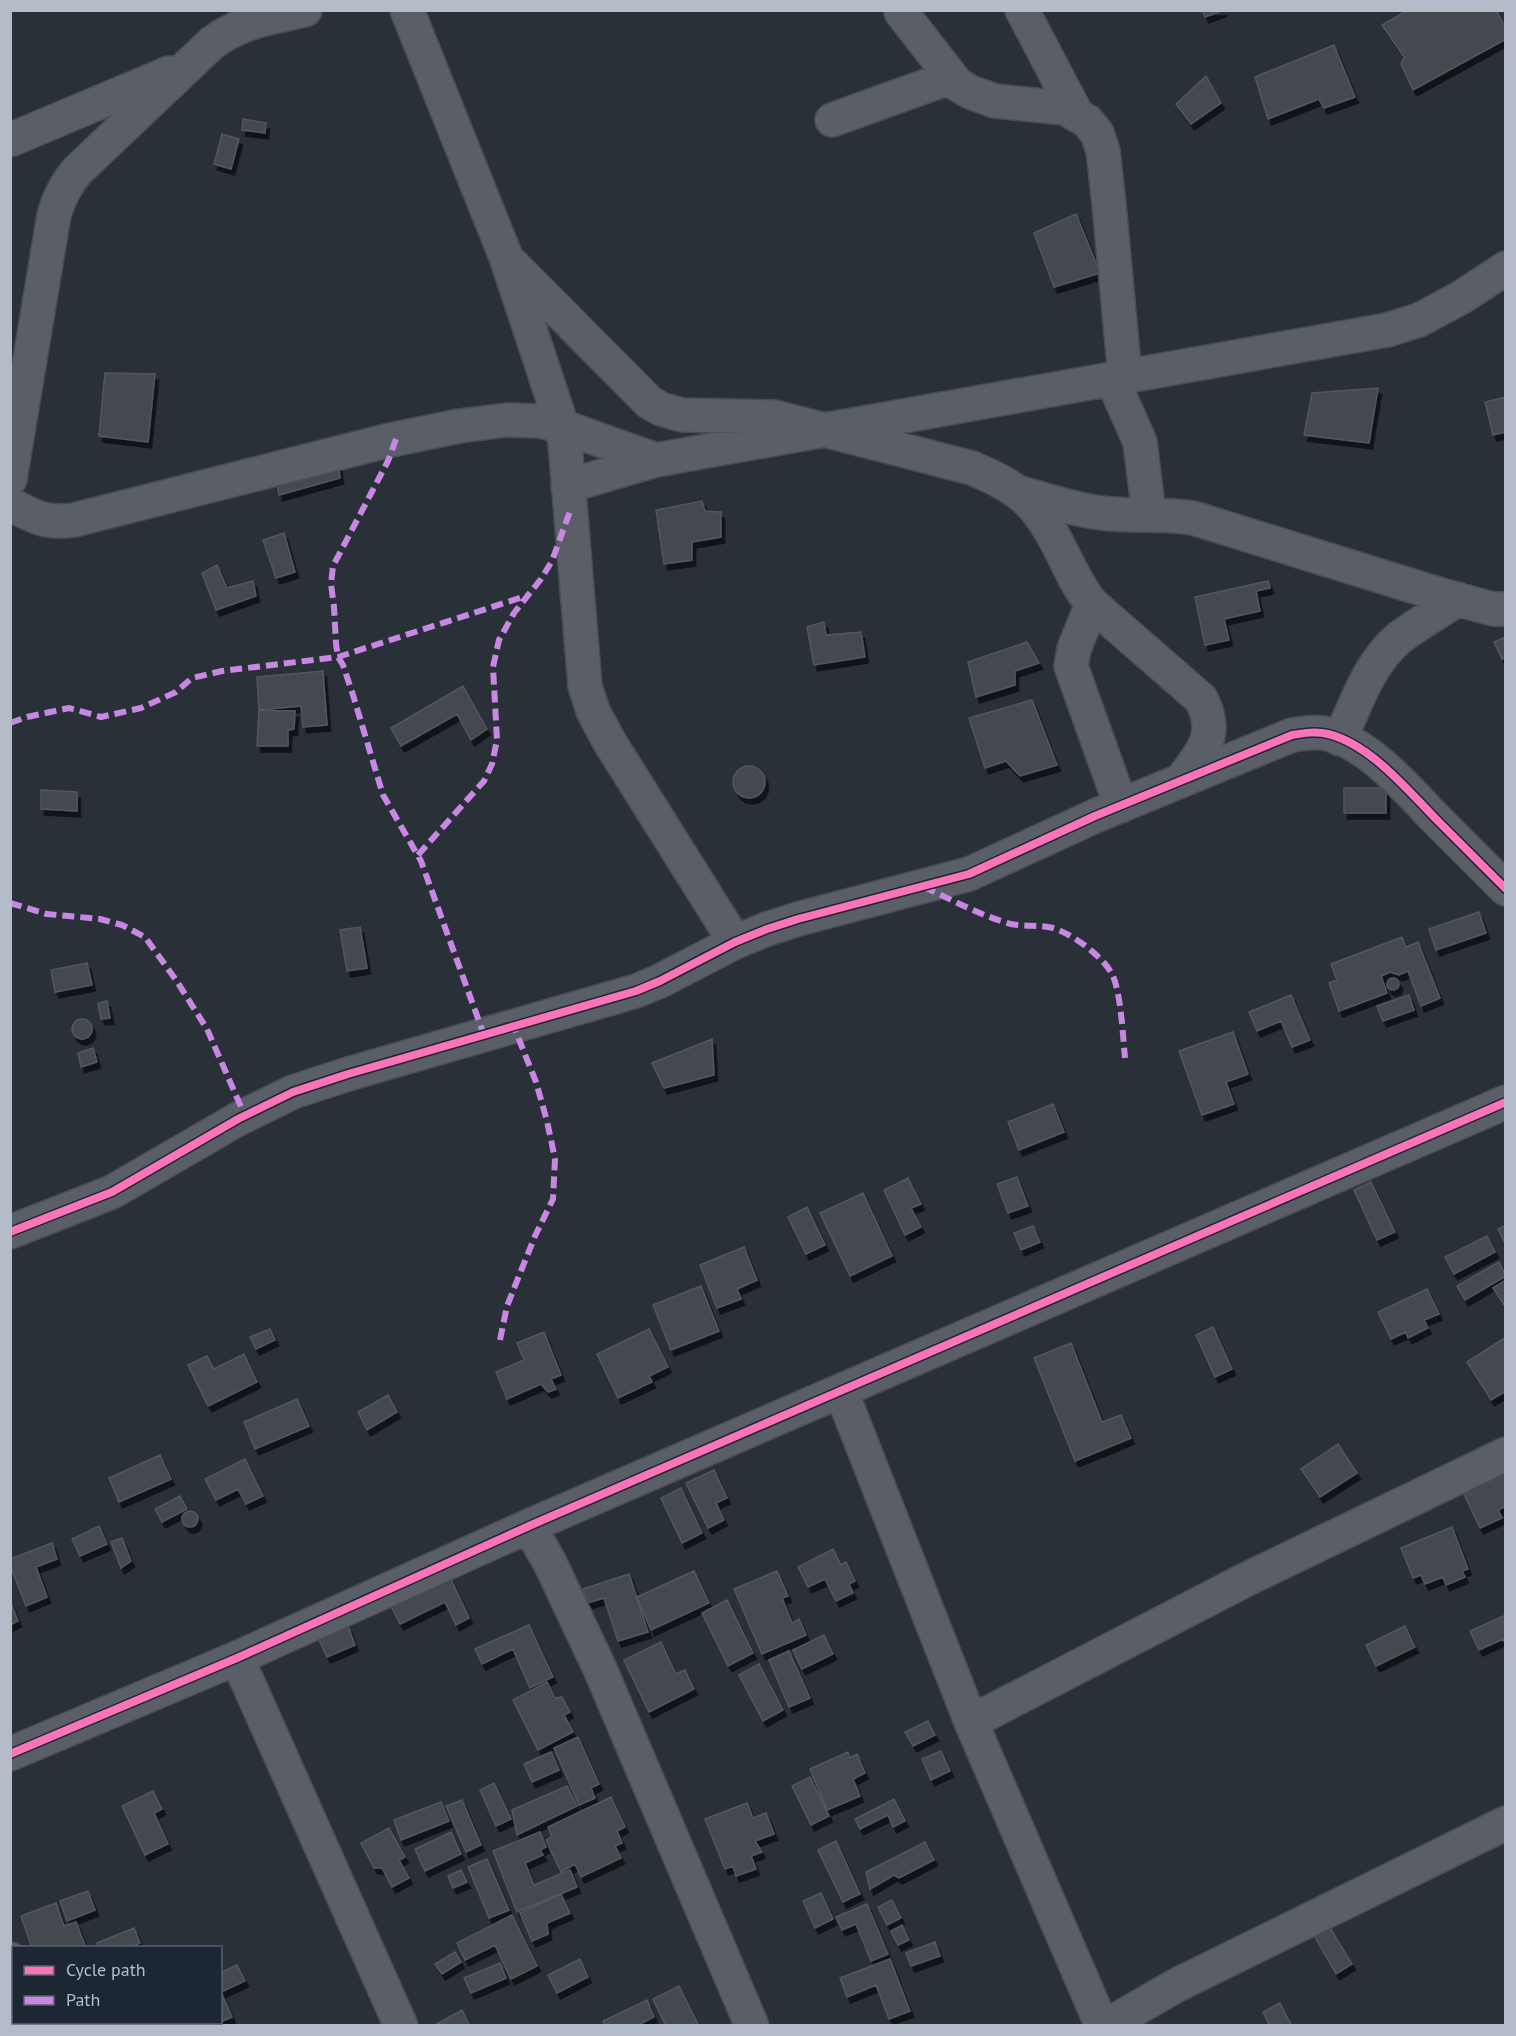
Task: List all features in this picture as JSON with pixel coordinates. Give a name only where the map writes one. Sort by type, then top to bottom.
[{"type":"street","points":[[305,10],[246,24],[219,21],[189,65],[66,184],[58,200],[52,226],[11,482],[35,518],[58,522],[85,517],[386,441],[459,426],[507,420],[539,421],[561,426],[656,460]]},
{"type":"street","points":[[407,10],[506,257],[561,426],[565,443],[585,686],[593,711],[609,741],[735,942]]},
{"type":"street","points":[[1022,10],[1076,113]]},
{"type":"street","points":[[901,12],[957,84],[981,97],[995,101],[1065,108],[1087,121],[1097,133],[1103,151],[1119,377],[1140,442],[1149,515]]},
{"type":"street","points":[[10,140],[189,65]]},
{"type":"street","points":[[832,120],[951,77]]},
{"type":"street","points":[[506,257],[649,402],[661,410],[682,415],[774,417],[972,468],[996,478],[1020,493],[1042,516],[1078,588],[1092,604],[1201,699],[1208,712],[1210,727],[1207,742],[1181,781]]},
{"type":"street","points":[[568,486],[656,460],[1388,330],[1419,320],[1462,297],[1506,268]]},
{"type":"street","points":[[1020,493],[1090,511],[1193,518],[1458,599],[1493,609],[1506,609]]},
{"type":"street","points":[[1341,739],[1368,678],[1381,657],[1399,638],[1458,599]]},
{"type":"street","points":[[1092,604],[1074,649],[1071,666],[1121,806]]},
{"type":"street","points":[[10,1232],[112,1192],[238,1119],[293,1092],[636,991],[735,942],[798,919],[969,874],[1121,806],[1292,735],[1316,732],[1329,734],[1350,742],[1371,757],[1398,780],[1506,889]]},
{"type":"street","points":[[10,1754],[237,1658],[529,1526],[1506,1102]]},
{"type":"street","points":[[841,1390],[971,1722],[1111,2024],[1175,1986],[1506,1823]]},
{"type":"street","points":[[971,1722],[1245,1580],[1506,1454]]},
{"type":"street","points":[[529,1526],[550,1563],[600,1670],[752,2025]]},
{"type":"street","points":[[237,1658],[401,2025]]},
{"type":"building","points":[[1202,10],[1224,10],[1205,17]]},
{"type":"building","points":[[1408,10],[1496,10],[1506,29],[1506,39],[1413,90],[1401,64],[1404,57],[1382,25]]},
{"type":"building","points":[[1334,45],[1355,97],[1324,108],[1319,99],[1268,119],[1255,77]]},
{"type":"building","points":[[1206,76],[1221,103],[1191,124],[1176,104]]},
{"type":"building","points":[[243,119],[266,123],[265,133],[242,130]]},
{"type":"building","points":[[222,134],[239,139],[231,169],[214,164]]},
{"type":"building","points":[[1076,214],[1100,273],[1054,287],[1034,233]]},
{"type":"building","points":[[105,373],[155,374],[148,442],[99,436]]},
{"type":"building","points":[[1378,388],[1369,443],[1304,435],[1312,393]]},
{"type":"building","points":[[1506,397],[1506,432],[1493,435],[1485,402]]},
{"type":"building","points":[[338,461],[340,478],[279,495],[276,476]]},
{"type":"building","points":[[702,501],[705,511],[721,512],[721,537],[692,542],[692,560],[664,564],[656,510]]},
{"type":"building","points":[[284,533],[295,572],[276,578],[263,540]]},
{"type":"building","points":[[217,565],[227,588],[253,581],[256,596],[216,610],[202,573]]},
{"type":"building","points":[[1268,581],[1270,588],[1256,591],[1260,611],[1224,619],[1229,640],[1205,645],[1195,597]]},
{"type":"building","points":[[824,622],[826,635],[861,632],[865,657],[814,665],[807,627]]},
{"type":"building","points":[[1506,637],[1506,658],[1502,659],[1494,642]]},
{"type":"building","points":[[1027,642],[1039,663],[1015,671],[1015,685],[976,697],[968,662]]},
{"type":"building","points":[[323,671],[327,725],[303,727],[301,706],[259,710],[257,677]]},
{"type":"building","points":[[463,686],[487,729],[471,740],[457,714],[401,746],[391,728]]},
{"type":"building","points":[[1032,700],[1057,765],[1020,776],[1006,761],[985,768],[969,718]]},
{"type":"building","points":[[259,710],[295,711],[294,729],[288,730],[288,746],[257,746]]},
{"type":"building","points":[[749,766],[760,771],[765,782],[760,793],[749,798],[738,793],[733,782],[738,771]]},
{"type":"building","points":[[1344,788],[1386,788],[1386,813],[1344,813]]},
{"type":"building","points":[[41,790],[77,792],[77,811],[41,809]]},
{"type":"building","points":[[1479,912],[1486,933],[1436,950],[1429,929]]},
{"type":"building","points":[[360,927],[367,968],[347,971],[340,930]]},
{"type":"building","points":[[1402,937],[1406,947],[1418,942],[1440,998],[1421,1006],[1408,971],[1399,975],[1390,972],[1381,976],[1387,993],[1339,1011],[1329,983],[1337,980],[1331,964]]},
{"type":"building","points":[[87,963],[92,985],[55,992],[51,970]]},
{"type":"building","points":[[1395,978],[1399,984],[1395,990],[1391,990],[1387,982]]},
{"type":"building","points":[[1291,995],[1310,1040],[1292,1047],[1281,1021],[1257,1031],[1249,1012]]},
{"type":"building","points":[[1409,995],[1414,1010],[1383,1021],[1377,1006]]},
{"type":"building","points":[[107,1001],[110,1018],[101,1019],[98,1003]]},
{"type":"building","points":[[82,1019],[89,1022],[92,1029],[89,1036],[82,1039],[75,1036],[72,1029],[75,1022]]},
{"type":"building","points":[[1233,1032],[1248,1074],[1226,1082],[1234,1104],[1202,1115],[1179,1051]]},
{"type":"building","points":[[712,1039],[714,1075],[664,1088],[652,1063]]},
{"type":"building","points":[[93,1048],[97,1062],[81,1067],[78,1053]]},
{"type":"building","points":[[1053,1104],[1064,1132],[1019,1150],[1008,1122]]},
{"type":"building","points":[[1017,1177],[1028,1206],[1008,1213],[997,1184]]},
{"type":"building","points":[[908,1178],[921,1204],[911,1208],[921,1227],[905,1235],[884,1190]]},
{"type":"building","points":[[1371,1182],[1395,1232],[1377,1240],[1354,1190]]},
{"type":"building","points":[[863,1193],[892,1256],[850,1276],[820,1213]]},
{"type":"building","points":[[807,1207],[825,1245],[806,1254],[788,1217]]},
{"type":"building","points":[[1506,1225],[1506,1245],[1498,1229]]},
{"type":"building","points":[[1033,1226],[1040,1242],[1021,1250],[1014,1233]]},
{"type":"building","points":[[1487,1236],[1495,1252],[1454,1274],[1445,1257]]},
{"type":"building","points":[[744,1247],[757,1280],[737,1289],[741,1299],[717,1308],[700,1265]]},
{"type":"building","points":[[1499,1262],[1506,1276],[1465,1300],[1457,1286]]},
{"type":"building","points":[[1506,1280],[1506,1308],[1493,1288]]},
{"type":"building","points":[[701,1286],[719,1331],[671,1350],[653,1305]]},
{"type":"building","points":[[1427,1289],[1439,1314],[1424,1320],[1428,1328],[1408,1338],[1406,1332],[1391,1339],[1378,1312]]},
{"type":"building","points":[[1213,1327],[1232,1369],[1215,1377],[1196,1335]]},
{"type":"building","points":[[270,1329],[275,1340],[256,1349],[250,1337]]},
{"type":"building","points":[[649,1329],[668,1367],[649,1376],[652,1382],[618,1398],[597,1354]]},
{"type":"building","points":[[544,1332],[561,1375],[551,1379],[556,1389],[548,1392],[541,1384],[507,1399],[496,1372],[524,1360],[517,1343]]},
{"type":"building","points":[[1506,1337],[1506,1391],[1491,1400],[1467,1362]]},
{"type":"building","points":[[1071,1343],[1102,1422],[1121,1415],[1131,1438],[1075,1461],[1034,1358]]},
{"type":"building","points":[[244,1354],[257,1382],[208,1406],[188,1365],[207,1356],[214,1369]]},
{"type":"building","points":[[388,1395],[397,1412],[367,1430],[358,1412]]},
{"type":"building","points":[[297,1399],[309,1426],[255,1449],[244,1422]]},
{"type":"building","points":[[1338,1444],[1357,1473],[1320,1497],[1301,1469]]},
{"type":"building","points":[[160,1455],[171,1479],[119,1502],[109,1478]]},
{"type":"building","points":[[245,1459],[263,1496],[246,1504],[238,1489],[216,1500],[205,1479]]},
{"type":"building","points":[[714,1470],[727,1498],[716,1503],[724,1520],[708,1528],[686,1483]]},
{"type":"building","points":[[1506,1472],[1506,1506],[1498,1510],[1502,1518],[1480,1528],[1463,1492]]},
{"type":"building","points":[[681,1488],[702,1533],[682,1543],[661,1498]]},
{"type":"building","points":[[180,1496],[187,1509],[162,1522],[155,1509]]},
{"type":"building","points":[[187,1511],[193,1511],[198,1519],[196,1525],[187,1527],[182,1522],[182,1516]]},
{"type":"building","points":[[99,1526],[107,1544],[80,1556],[72,1539]]},
{"type":"building","points":[[1452,1527],[1468,1569],[1462,1571],[1465,1577],[1446,1585],[1443,1577],[1425,1584],[1421,1575],[1413,1578],[1401,1548]]},
{"type":"building","points":[[122,1538],[131,1561],[121,1568],[111,1542]]},
{"type":"building","points":[[52,1543],[57,1559],[36,1567],[47,1597],[26,1606],[10,1565],[10,1559]]},
{"type":"building","points":[[833,1549],[841,1565],[846,1562],[855,1581],[849,1584],[853,1593],[836,1601],[825,1579],[808,1587],[798,1567]]},
{"type":"building","points":[[694,1571],[709,1603],[651,1630],[637,1597]]},
{"type":"building","points":[[777,1571],[788,1596],[782,1598],[792,1623],[799,1619],[806,1635],[762,1654],[734,1589]]},
{"type":"building","points":[[629,1574],[648,1632],[618,1641],[604,1598],[587,1603],[583,1589]]},
{"type":"building","points":[[449,1575],[469,1618],[456,1625],[445,1602],[400,1624],[390,1604]]},
{"type":"building","points":[[727,1600],[753,1653],[728,1666],[702,1613]]},
{"type":"building","points":[[10,1601],[18,1621],[10,1625]]},
{"type":"building","points":[[1506,1615],[1506,1645],[1503,1639],[1479,1650],[1470,1631]]},
{"type":"building","points":[[529,1625],[553,1677],[530,1688],[513,1649],[482,1664],[475,1649]]},
{"type":"building","points":[[348,1626],[355,1645],[327,1657],[318,1638]]},
{"type":"building","points":[[1405,1626],[1415,1647],[1376,1666],[1366,1645]]},
{"type":"building","points":[[824,1635],[833,1654],[802,1669],[793,1650]]},
{"type":"building","points":[[661,1642],[676,1674],[685,1670],[694,1689],[649,1712],[624,1660]]},
{"type":"building","points":[[789,1651],[810,1698],[789,1707],[769,1660]]},
{"type":"building","points":[[759,1664],[783,1710],[763,1721],[739,1675]]},
{"type":"building","points":[[547,1682],[555,1698],[562,1697],[570,1712],[564,1715],[573,1732],[538,1750],[513,1700]]},
{"type":"building","points":[[928,1721],[935,1735],[913,1746],[905,1732]]},
{"type":"building","points":[[578,1737],[599,1784],[591,1788],[595,1798],[579,1805],[554,1748]]},
{"type":"building","points":[[941,1751],[950,1771],[931,1780],[922,1759]]},
{"type":"building","points":[[551,1752],[559,1770],[532,1782],[524,1764]]},
{"type":"building","points":[[848,1752],[850,1758],[857,1754],[865,1773],[853,1779],[860,1796],[827,1810],[810,1769]]},
{"type":"building","points":[[810,1777],[829,1816],[811,1825],[792,1786]]},
{"type":"building","points":[[494,1783],[511,1819],[496,1826],[480,1790]]},
{"type":"building","points":[[567,1786],[577,1806],[517,1835],[512,1810]]},
{"type":"building","points":[[153,1791],[162,1809],[154,1813],[168,1844],[145,1855],[122,1806]]},
{"type":"building","points":[[611,1797],[625,1827],[617,1831],[622,1843],[615,1846],[621,1858],[581,1877],[575,1864],[561,1872],[546,1840],[552,1837],[548,1827]]},
{"type":"building","points":[[894,1799],[905,1821],[893,1827],[888,1815],[860,1829],[855,1819]]},
{"type":"building","points":[[462,1800],[481,1845],[466,1852],[446,1806]]},
{"type":"building","points":[[441,1802],[449,1821],[401,1840],[394,1820]]},
{"type":"building","points":[[747,1803],[753,1818],[766,1813],[774,1834],[755,1841],[762,1852],[751,1856],[756,1869],[736,1876],[733,1866],[725,1869],[705,1819]]},
{"type":"building","points":[[389,1828],[405,1857],[399,1860],[409,1878],[392,1887],[382,1868],[374,1868],[361,1843]]},
{"type":"building","points":[[451,1832],[461,1854],[425,1871],[415,1849]]},
{"type":"building","points":[[540,1832],[546,1847],[540,1850],[543,1855],[525,1863],[534,1885],[570,1870],[577,1887],[517,1912],[493,1851]]},
{"type":"building","points":[[836,1841],[860,1894],[843,1902],[818,1850]]},
{"type":"building","points":[[925,1842],[934,1860],[899,1878],[894,1875],[870,1889],[866,1872]]},
{"type":"building","points":[[487,1859],[509,1910],[489,1918],[468,1867]]},
{"type":"building","points":[[461,1870],[467,1882],[453,1888],[448,1876]]},
{"type":"building","points":[[88,1891],[95,1910],[67,1921],[60,1901]]},
{"type":"building","points":[[821,1893],[833,1919],[815,1928],[803,1901]]},
{"type":"building","points":[[561,1894],[570,1913],[547,1923],[548,1934],[532,1941],[520,1913]]},
{"type":"building","points":[[892,1900],[901,1918],[887,1925],[878,1907]]},
{"type":"building","points":[[56,1903],[64,1926],[76,1922],[85,1946],[31,1946],[21,1916]]},
{"type":"building","points":[[867,1904],[888,1954],[871,1961],[856,1924],[842,1930],[836,1917]]},
{"type":"building","points":[[512,1915],[537,1966],[511,1979],[495,1945],[465,1960],[457,1943]]},
{"type":"building","points":[[1327,1923],[1352,1964],[1336,1974],[1312,1932]]},
{"type":"building","points":[[902,1925],[909,1940],[898,1945],[891,1931]]},
{"type":"building","points":[[134,1928],[140,1943],[133,1946],[98,1946],[97,1943]]},
{"type":"building","points":[[935,1942],[940,1956],[911,1966],[906,1953]]},
{"type":"building","points":[[455,1952],[461,1962],[442,1974],[435,1964]]},
{"type":"building","points":[[580,1959],[588,1977],[557,1993],[548,1975]]},
{"type":"building","points":[[890,1959],[910,2011],[889,2019],[876,1985],[847,1997],[840,1978]]},
{"type":"building","points":[[500,1963],[506,1978],[471,1993],[464,1978]]},
{"type":"building","points":[[237,1965],[245,1981],[222,1992],[222,1972]]},
{"type":"building","points":[[679,1986],[699,2026],[666,2026],[653,1999]]},
{"type":"building","points":[[222,1994],[232,2017],[222,2021]]},
{"type":"building","points":[[647,2000],[654,2017],[636,2026],[605,2026],[603,2021]]},
{"type":"building","points":[[1280,2003],[1292,2026],[1270,2026],[1263,2012]]},
{"type":"building","points":[[462,2010],[470,2026],[433,2026]]},
{"type":"building","points":[[136,2024],[166,2024],[162,2026],[137,2026]]},
{"type":"building","points":[[200,2024],[201,2026],[177,2026]]},
{"type":"marked path","points":[[396,439],[388,461],[333,566],[331,584],[336,644],[338,657],[353,695],[383,795],[421,861],[484,1035]]},
{"type":"marked path","points":[[418,855],[484,781],[492,764],[497,740],[493,667],[499,640],[514,613],[552,561],[570,511]]},
{"type":"marked path","points":[[10,723],[69,708],[101,717],[141,708],[176,692],[192,678],[222,671],[338,657],[529,595]]},
{"type":"marked path","points":[[924,887],[1004,922],[1061,931],[1096,954],[1109,969],[1116,984],[1125,1058]]},
{"type":"marked path","points":[[10,903],[47,914],[100,919],[122,925],[145,937],[207,1029],[245,1116]]},
{"type":"marked path","points":[[500,1340],[507,1306],[535,1236],[553,1199],[555,1159],[536,1082],[514,1027]]},
{"type":"cycle path","points":[[10,1232],[112,1192],[238,1119],[293,1092],[636,991],[735,942],[798,919],[969,874],[1095,816],[1292,735],[1314,732],[1328,734],[1343,739],[1372,757],[1386,768],[1506,889]]},
{"type":"cycle path","points":[[10,1754],[237,1658],[529,1526],[1506,1102]]}]
